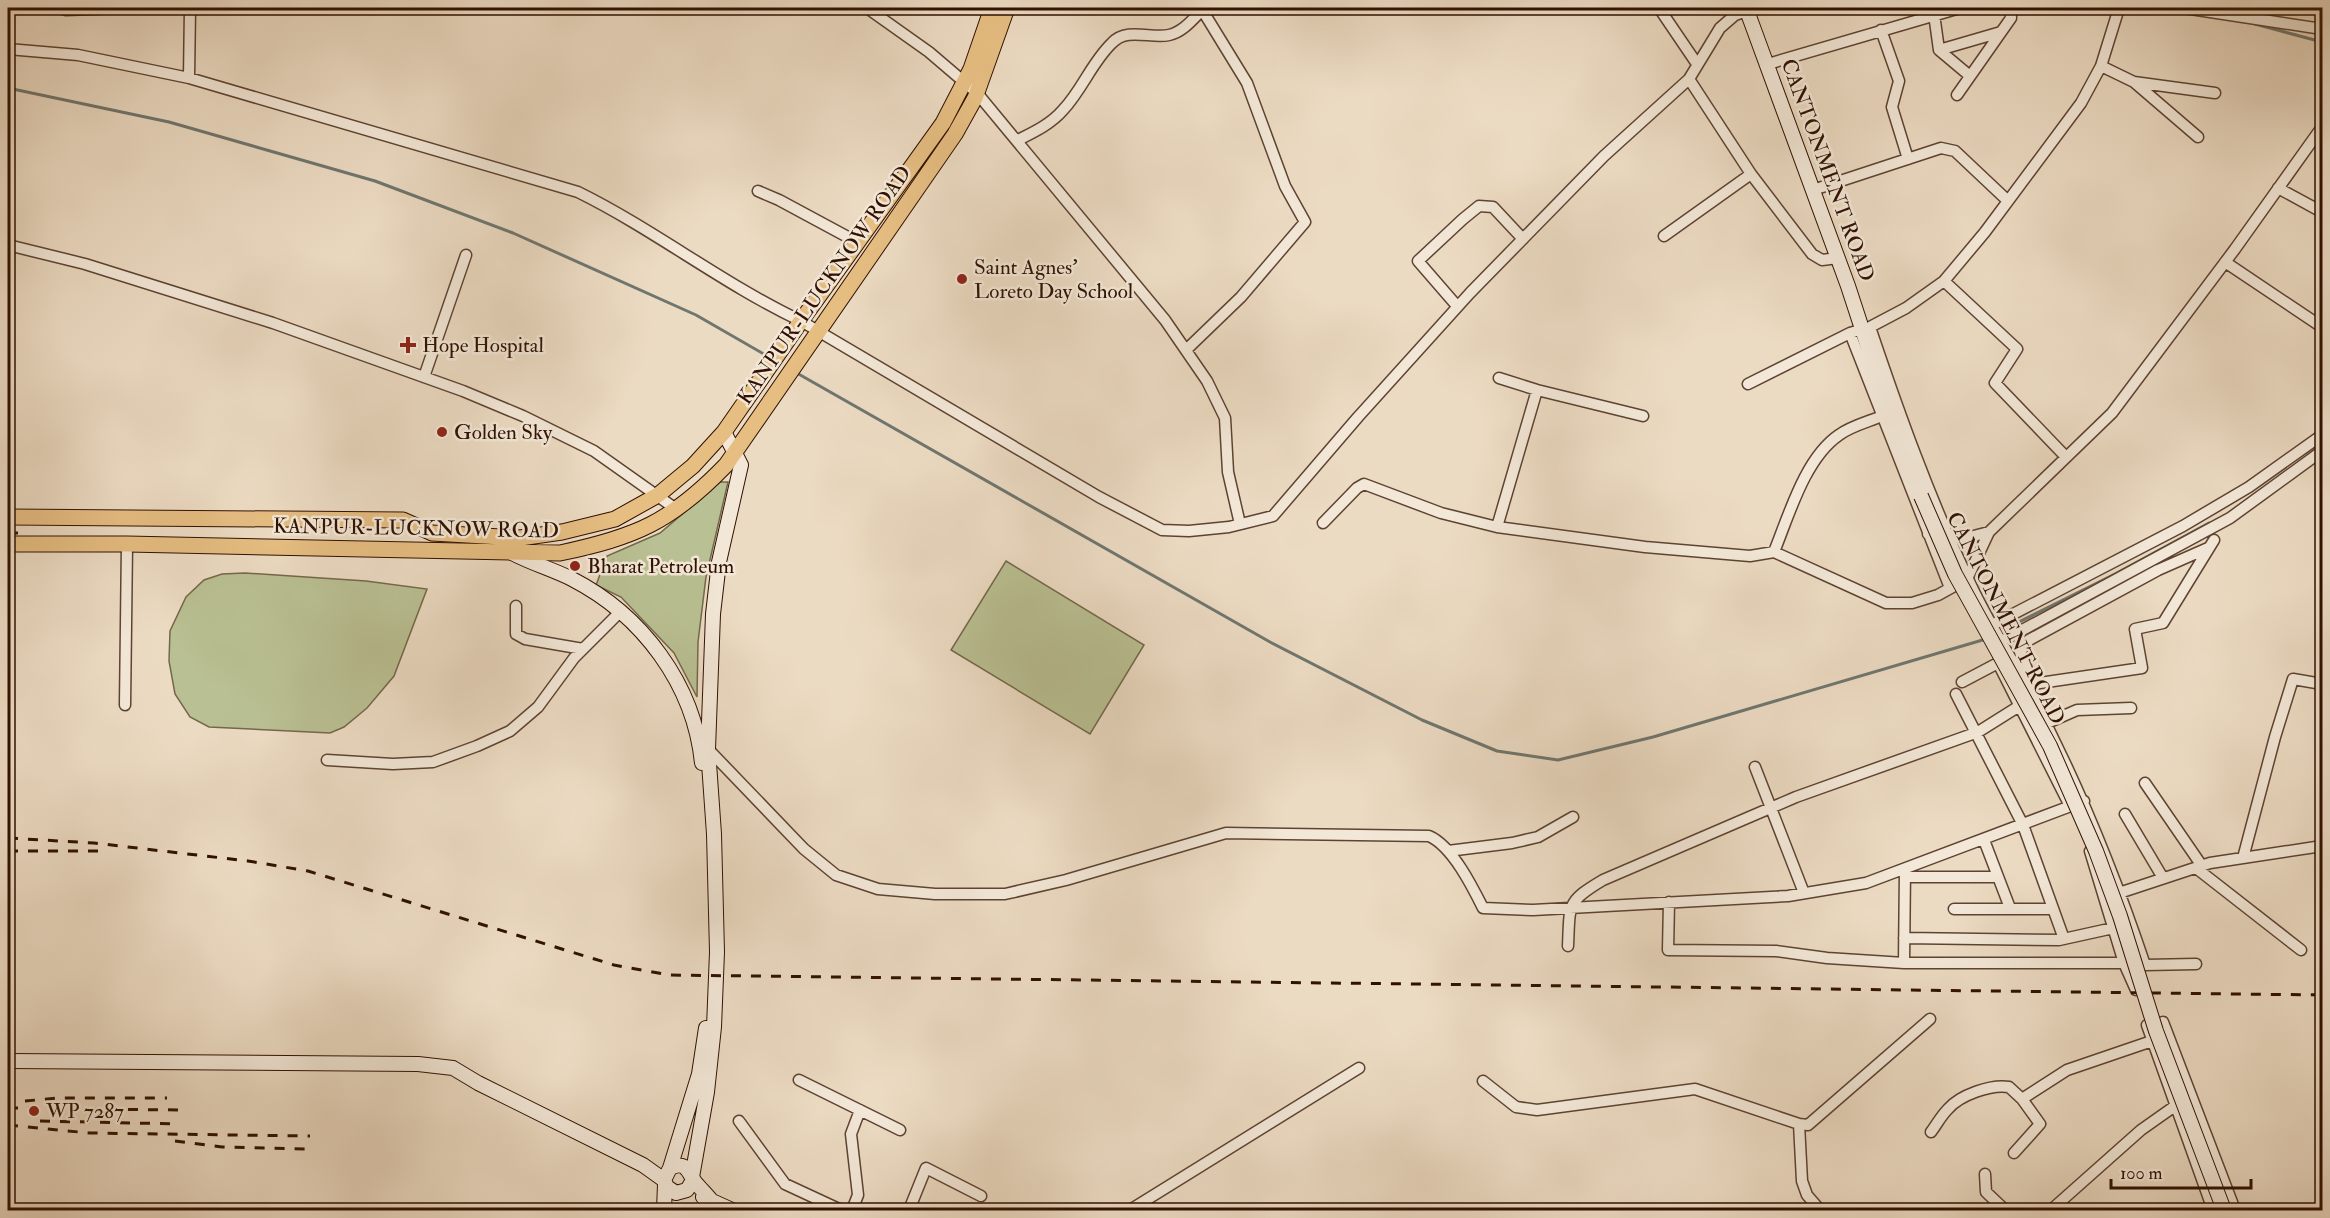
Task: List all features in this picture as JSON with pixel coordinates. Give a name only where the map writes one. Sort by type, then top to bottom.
[{"type":"main road","name":"KANPUR-LUCKNOW ROAD","points":[[8,517],[403,520],[432,533],[520,538],[562,532],[615,519],[658,495],[693,466],[724,432],[943,123],[965,83],[992,8]]},
{"type":"main road","name":"KANPUR-LUCKNOW ROAD","points":[[8,544],[127,544],[560,553],[603,544],[638,532],[701,491],[726,465],[955,134],[977,93],[1007,8]]},
{"type":"main road","points":[[418,549],[420,528]]},
{"type":"street","points":[[58,8],[66,10],[120,8]]},
{"type":"street","points":[[189,78],[190,8]]},
{"type":"street","points":[[867,8],[929,52],[977,93],[1165,320],[1207,381],[1225,418],[1228,472],[1240,524]]},
{"type":"street","points":[[1659,8],[1697,64]]},
{"type":"street","points":[[1768,64],[1960,8]]},
{"type":"street","points":[[1957,95],[2011,18],[2010,8]]},
{"type":"street","points":[[1748,384],[1906,308],[1944,281],[2008,201],[2081,103],[2102,66],[2119,8]]},
{"type":"street","points":[[2184,8],[2204,9],[2322,29]]},
{"type":"street","points":[[1017,140],[1045,125],[1063,110],[1113,41],[1134,34],[1157,36],[1172,34],[1187,25],[1202,9],[1247,83],[1285,186],[1305,222],[1241,297],[1186,350]]},
{"type":"street","points":[[8,49],[78,55],[189,78],[578,192],[617,211],[766,304],[801,321],[1099,497],[1162,530],[1189,531],[1240,524],[1273,516],[1457,306],[1604,156],[1689,79],[1720,28],[1746,9]]},
{"type":"street","name":"CANTONMENT ROAD","points":[[1746,9],[1838,258],[1861,330],[1921,496],[1956,574],[2050,746],[2096,851],[2120,916],[2156,1031],[2224,1210]]},
{"type":"street","points":[[1934,14],[1938,50],[1970,76]]},
{"type":"street","points":[[1881,30],[1899,81],[1892,107],[1908,159]]},
{"type":"street","points":[[1938,50],[2001,32]]},
{"type":"street","points":[[2102,66],[2134,82],[2198,136]]},
{"type":"street","points":[[1689,79],[1751,174],[1812,254],[1821,260],[1838,258]]},
{"type":"street","points":[[2134,82],[2216,93]]},
{"type":"street","points":[[1323,523],[1357,488],[1364,484],[1441,513],[1497,526],[1645,547],[1750,556],[1774,552],[1886,603],[1912,603],[1938,595],[1967,579],[1989,532],[2112,412],[2322,128]]},
{"type":"street","points":[[1813,190],[1941,148],[1955,151],[2008,201]]},
{"type":"street","points":[[1664,236],[1751,174]]},
{"type":"street","points":[[2278,188],[2322,212]]},
{"type":"street","points":[[758,192],[779,200],[857,242]]},
{"type":"street","points":[[1457,306],[1418,261],[1479,206],[1493,207],[1523,239]]},
{"type":"street","points":[[8,245],[96,267],[273,323],[424,377],[513,412],[594,451],[676,509]]},
{"type":"street","points":[[424,377],[466,255]]},
{"type":"street","points":[[2225,262],[2322,327]]},
{"type":"street","points":[[1944,281],[2017,349],[1995,383],[2066,457]]},
{"type":"street","points":[[1861,330],[1882,416],[1950,588]]},
{"type":"street","points":[[1861,330],[1967,579],[1992,625],[2029,684]]},
{"type":"street","points":[[1499,378],[1644,416]]},
{"type":"street","points":[[1497,526],[1538,390]]},
{"type":"street","points":[[1774,552],[1803,481],[1824,447],[1840,434],[1882,416]]},
{"type":"street","points":[[671,1210],[689,1185],[708,1080],[714,1027],[717,943],[714,834],[708,749],[713,614],[719,562],[741,465],[724,432]]},
{"type":"street","points":[[1992,625],[2183,526],[2249,487],[2322,435]]},
{"type":"street","points":[[2002,641],[2230,518],[2322,451]]},
{"type":"street","points":[[1928,534],[1971,538],[1989,532]]},
{"type":"street","points":[[125,705],[127,544]]},
{"type":"street","points":[[2029,684],[2142,668],[2134,629],[2163,623],[2211,544],[2029,640],[2020,652],[2029,684],[2033,698],[2084,801],[2145,965],[2196,964]]},
{"type":"street","points":[[513,553],[533,564],[571,578],[612,604],[650,640],[670,667],[688,702],[699,746],[704,785],[710,943],[705,1031],[699,1074],[666,1176],[664,1210]]},
{"type":"street","points":[[516,606],[516,634],[525,639],[583,649]]},
{"type":"street","points":[[327,760],[393,764],[433,762],[510,731],[538,707],[574,658],[620,612]]},
{"type":"street","points":[[1962,682],[1998,663],[2089,848],[2124,963],[2136,990]]},
{"type":"street","points":[[2243,858],[2293,679],[2322,684]]},
{"type":"street","points":[[1956,694],[2023,825],[2064,939]]},
{"type":"street","points":[[1568,946],[1569,908],[1580,894],[1603,880],[1771,808],[1975,733],[2033,698]]},
{"type":"street","points":[[2046,724],[2077,710],[2131,708]]},
{"type":"street","points":[[708,749],[804,849],[836,875],[878,889],[935,894],[1005,894],[1066,880],[1226,833],[1429,836],[1441,841],[1483,908],[1533,910],[1804,893],[1866,883],[1905,873],[2084,801]]},
{"type":"street","points":[[1755,767],[1804,893]]},
{"type":"street","points":[[2145,783],[2199,867],[2301,950]]},
{"type":"street","points":[[2125,814],[2163,878]]},
{"type":"street","points":[[1448,851],[1512,843],[1538,837],[1574,817]]},
{"type":"street","points":[[1984,840],[2010,908]]},
{"type":"street","points":[[2104,897],[2199,867],[2322,846]]},
{"type":"street","points":[[1905,873],[1998,878]]},
{"type":"street","points":[[1904,963],[1905,873]]},
{"type":"street","points":[[1669,902],[1668,950],[1776,951],[1827,958],[1904,963],[2124,963]]},
{"type":"street","points":[[1954,909],[2052,909]]},
{"type":"street","points":[[1904,938],[2064,939],[2131,924]]},
{"type":"street","points":[[1483,1081],[1516,1107],[1537,1110],[1695,1089],[1808,1125],[1930,1019]]},
{"type":"street","points":[[2163,1022],[2235,1210]]},
{"type":"street","points":[[2147,1025],[2213,1210]]},
{"type":"street","points":[[2022,1099],[2067,1070],[2152,1041]]},
{"type":"street","points":[[8,1061],[418,1064],[453,1068],[478,1083],[666,1176],[672,1192],[689,1185]]},
{"type":"street","points":[[1130,1210],[1359,1068]]},
{"type":"street","points":[[799,1080],[900,1130]]},
{"type":"street","points":[[1931,1132],[1952,1105],[1989,1086],[2009,1087],[2022,1099],[2040,1124],[2014,1153]]},
{"type":"street","points":[[2051,1210],[2141,1130],[2175,1106]]},
{"type":"street","points":[[852,1210],[858,1195],[851,1134],[860,1110]]},
{"type":"street","points":[[739,1121],[785,1184],[842,1210]]},
{"type":"street","points":[[1799,1124],[1802,1181],[1807,1195],[1820,1210]]},
{"type":"street","points":[[666,1176],[679,1165],[684,1166],[688,1169],[689,1185]]},
{"type":"street","points":[[909,1210],[926,1168],[981,1196]]},
{"type":"street","points":[[1985,1174],[1986,1192],[2005,1210]]},
{"type":"street","points":[[689,1185],[711,1200],[732,1210]]},
{"type":"green space","points":[[720,482],[728,482],[706,577],[698,642],[697,697],[674,653],[621,597],[596,585],[607,556],[660,533]]},
{"type":"green space","points":[[1006,561],[1144,645],[1090,734],[951,650]]},
{"type":"green space","points":[[245,573],[366,581],[427,589],[394,676],[367,708],[344,727],[330,733],[209,727],[190,717],[175,694],[169,661],[170,631],[186,597],[204,580],[222,574]]},
{"type":"waterway","points":[[2255,24],[2322,42]]},
{"type":"waterway","points":[[8,88],[169,122],[375,181],[513,233],[696,315],[769,357]]},
{"type":"waterway","points":[[795,372],[1270,642],[1422,720],[1497,751],[1558,760],[1653,737],[1986,639]]},
{"type":"waterway","points":[[1999,632],[2115,574],[2209,523]]},
{"type":"railway","points":[[8,533],[18,533]]},
{"type":"railway","points":[[8,838],[94,843],[248,861],[308,871],[614,965],[669,975],[2322,995]]},
{"type":"railway","points":[[8,851],[104,851]]},
{"type":"railway","points":[[25,1101],[59,1098],[167,1098]]},
{"type":"railway","points":[[8,1108],[180,1110]]},
{"type":"railway","points":[[40,1121],[180,1124]]},
{"type":"railway","points":[[8,1125],[89,1133],[310,1136]]},
{"type":"railway","points":[[175,1141],[222,1147],[307,1149]]},
{"type":"place","name":"Saint Agnes' Loreto Day School","points":[[962,279]]},
{"type":"place","name":"Hope Hospital","points":[[408,345]]},
{"type":"place","name":"Golden Sky","points":[[442,432]]},
{"type":"place","name":"Bharat Petroleum","points":[[575,566]]},
{"type":"place","name":"WP 7287","points":[[34,1111]]}]
